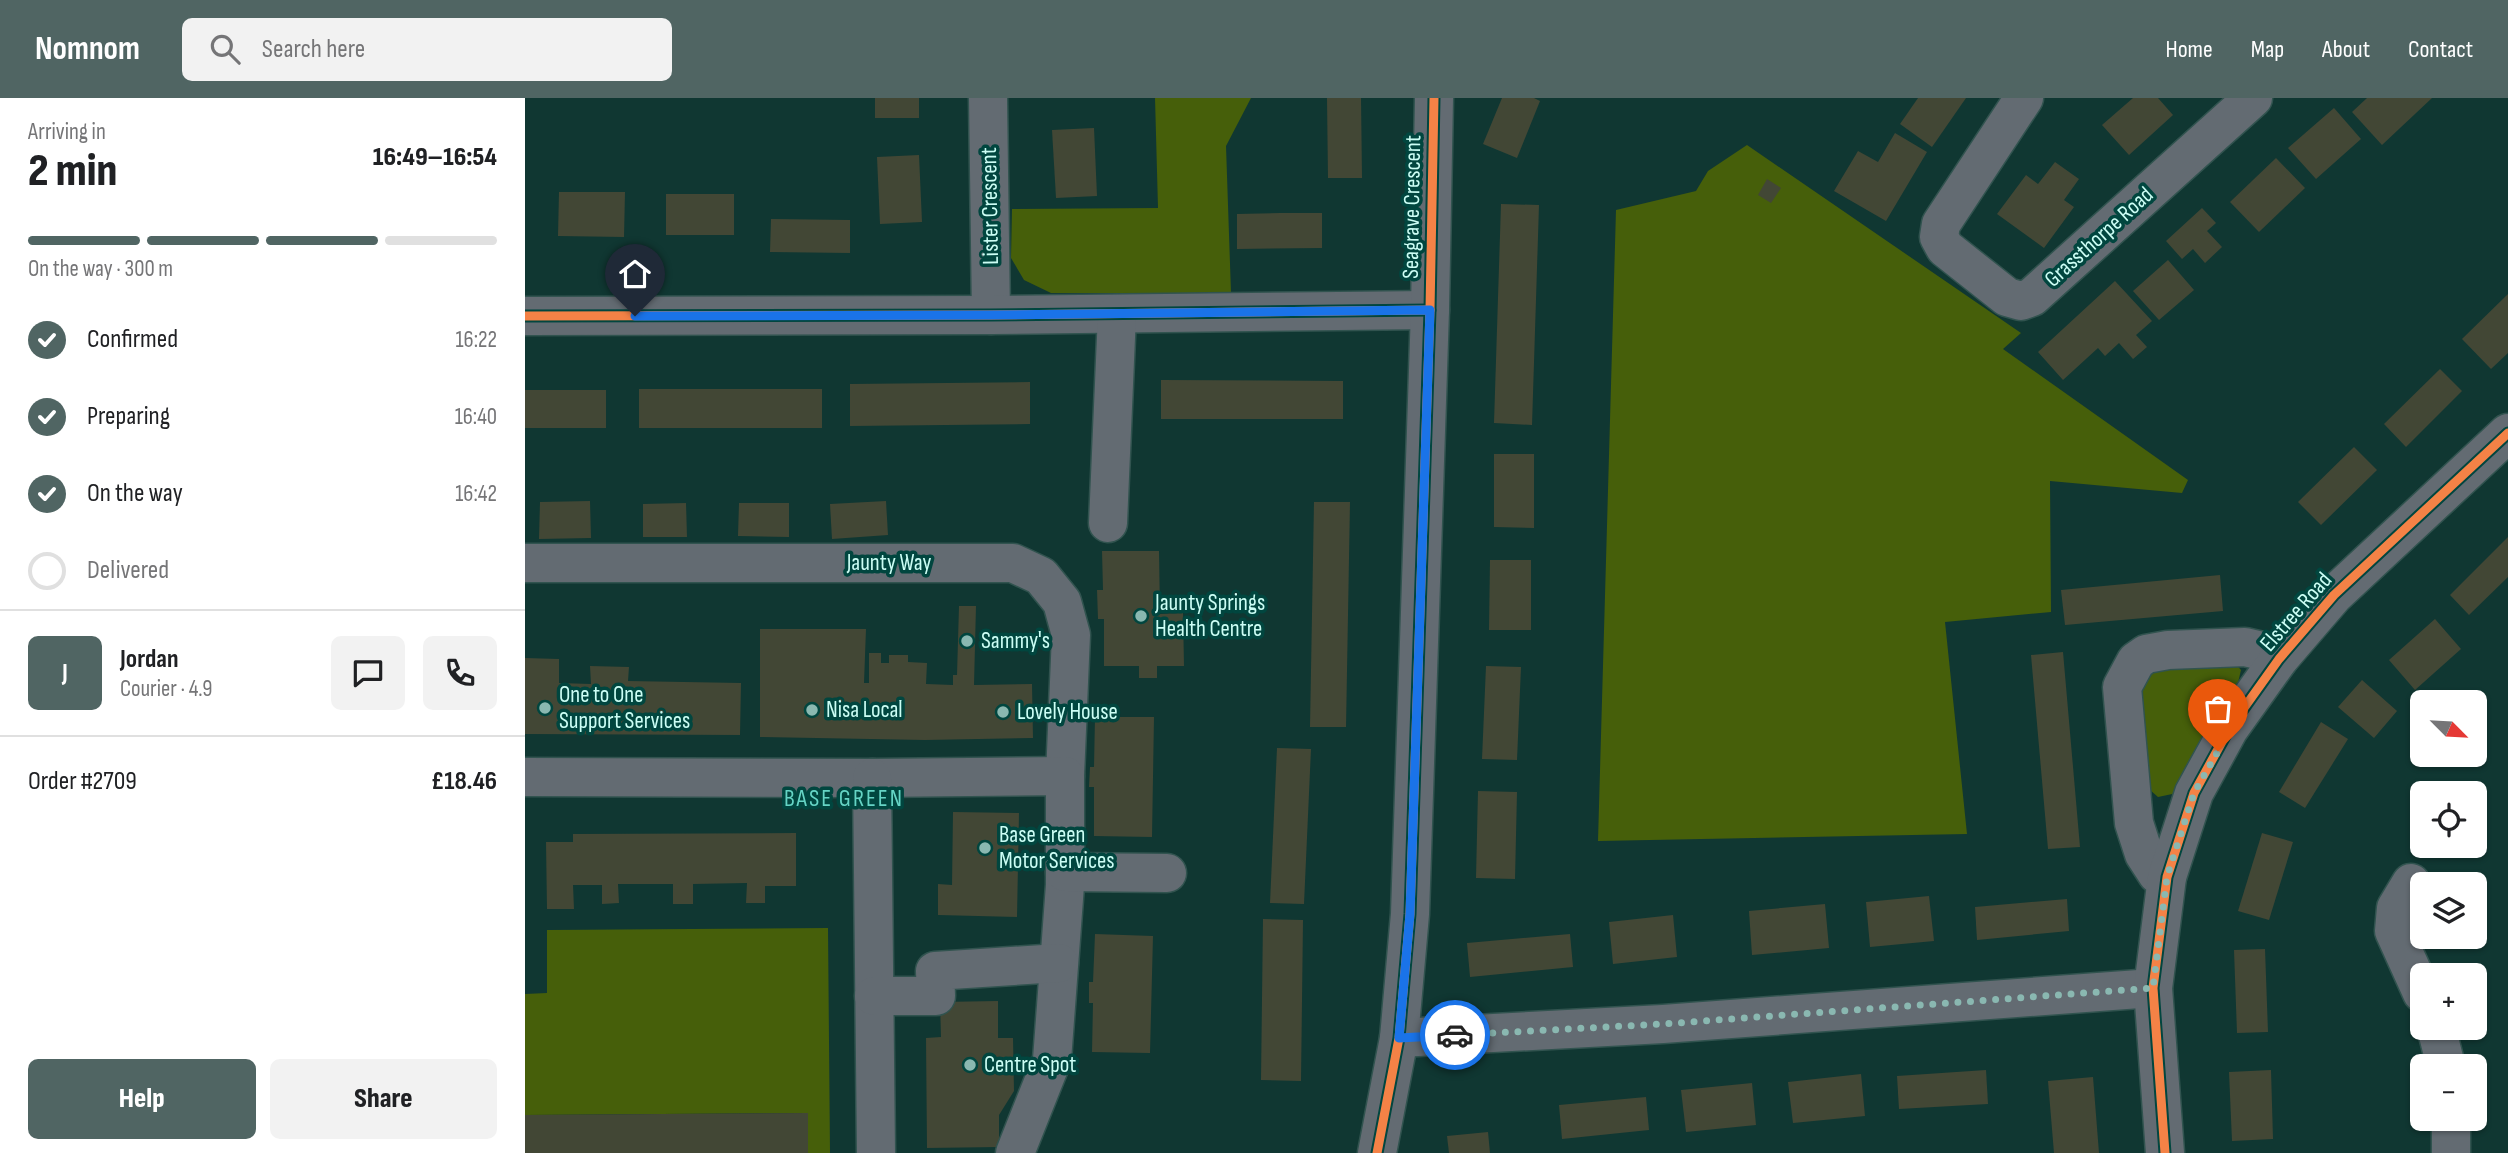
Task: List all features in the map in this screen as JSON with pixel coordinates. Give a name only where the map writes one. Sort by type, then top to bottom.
[{"type":"street","name":"Lister Crescent","points":[[988,98],[991,315]]},
{"type":"street","name":"Seagrave Crescent","points":[[1377,1153],[1399,1038],[1410,914],[1430,310],[1434,98]]},
{"type":"street","name":"Grassthorpe Road","points":[[2024,98],[1941,224],[1939,237],[1945,248],[2007,297],[2021,301],[2032,298],[2253,98]]},
{"type":"street","points":[[525,316],[1430,310]]},
{"type":"street","points":[[1108,523],[1117,314]]},
{"type":"street","name":"Elstree Road","points":[[2165,1153],[2153,988],[2167,877],[2194,793],[2229,729],[2279,659],[2334,594],[2508,433]]},
{"type":"street","name":"Jaunty Way","points":[[525,563],[1013,563],[1041,576],[1062,602],[1071,635],[1065,776],[1065,878],[1052,1060],[1015,1153]]},
{"type":"street","points":[[2167,877],[2157,874],[2144,854],[2134,823],[2122,687],[2136,662],[2146,654],[2168,650],[2245,647],[2279,659]]},
{"type":"street","points":[[525,777],[1065,776]]},
{"type":"street","points":[[872,778],[876,1153]]},
{"type":"street","points":[[1065,878],[1167,873]]},
{"type":"street","points":[[2410,885],[2396,908],[2394,931],[2410,969]]},
{"type":"street","points":[[874,996],[936,996],[935,971],[1059,963]]},
{"type":"street","points":[[1399,1038],[1663,1024],[2153,988]]},
{"type":"street","points":[[2451,1131],[2451,1153]]},
{"type":"green space","points":[[1155,98],[1251,98],[1226,146],[1231,293],[1051,293],[1024,280],[1011,258],[1012,209],[1158,208]]},
{"type":"green space","points":[[1747,145],[2021,333],[2003,349],[2188,480],[2182,493],[2050,481],[2051,612],[1945,622],[1967,834],[1598,841],[1616,210],[1696,191],[1708,171]]},
{"type":"green space","points":[[2230,658],[2241,670],[2237,687],[2177,793],[2158,797],[2141,782],[2140,674]]},
{"type":"green space","points":[[828,928],[830,1153],[808,1153],[807,1113],[525,1115],[525,994],[547,993],[547,930]]},
{"type":"building","points":[[875,98],[919,98],[919,118],[875,118]]},
{"type":"building","points":[[1327,98],[1361,98],[1362,178],[1328,178]]},
{"type":"building","points":[[1502,98],[1534,98],[1540,101],[1517,158],[1483,144]]},
{"type":"building","points":[[1918,98],[1966,98],[1932,147],[1900,124]]},
{"type":"building","points":[[2133,98],[2158,98],[2173,115],[2129,155],[2102,125]]},
{"type":"building","points":[[2367,98],[2432,98],[2382,145],[2352,112]]},
{"type":"building","points":[[2334,108],[2361,139],[2316,179],[2288,148]]},
{"type":"building","points":[[1094,128],[1097,196],[1056,198],[1052,130]]},
{"type":"building","points":[[1895,133],[1927,152],[1886,221],[1834,191],[1858,151],[1878,162]]},
{"type":"building","points":[[919,155],[922,222],[880,224],[877,157]]},
{"type":"building","points":[[2276,158],[2305,188],[2259,232],[2230,202]]},
{"type":"building","points":[[2055,162],[2079,179],[2064,200],[2074,207],[2044,248],[1997,214],[2026,175],[2038,184]]},
{"type":"building","points":[[1767,179],[1781,188],[1771,203],[1758,195]]},
{"type":"building","points":[[559,192],[625,192],[624,237],[558,236]]},
{"type":"building","points":[[666,194],[734,194],[734,235],[666,235]]},
{"type":"building","points":[[1501,204],[1539,205],[1532,425],[1494,423]]},
{"type":"building","points":[[2202,208],[2216,223],[2207,231],[2222,247],[2205,263],[2193,249],[2182,259],[2166,241]]},
{"type":"building","points":[[1322,213],[1322,248],[1237,249],[1237,214]]},
{"type":"building","points":[[771,219],[850,220],[850,253],[770,252]]},
{"type":"building","points":[[2168,260],[2194,290],[2159,320],[2133,291]]},
{"type":"building","points":[[2115,281],[2152,321],[2136,335],[2147,347],[2133,359],[2119,343],[2105,356],[2098,348],[2063,380],[2038,352]]},
{"type":"building","points":[[2508,294],[2508,353],[2491,369],[2462,339]]},
{"type":"building","points":[[2440,369],[2462,391],[2406,447],[2384,424]]},
{"type":"building","points":[[1161,380],[1343,381],[1343,419],[1161,419]]},
{"type":"building","points":[[1030,382],[1030,424],[850,426],[850,384]]},
{"type":"building","points":[[639,389],[822,389],[822,428],[639,428]]},
{"type":"building","points":[[525,390],[606,390],[606,428],[525,428]]},
{"type":"building","points":[[2354,447],[2377,470],[2321,525],[2298,502]]},
{"type":"building","points":[[1494,454],[1534,454],[1534,528],[1494,527]]},
{"type":"building","points":[[590,501],[591,538],[539,539],[540,502]]},
{"type":"building","points":[[886,501],[888,535],[832,539],[830,504]]},
{"type":"building","points":[[1314,502],[1350,502],[1346,727],[1310,727]]},
{"type":"building","points":[[686,503],[687,537],[643,537],[643,504]]},
{"type":"building","points":[[739,503],[789,503],[789,537],[738,536]]},
{"type":"building","points":[[2508,537],[2508,577],[2469,615],[2450,595]]},
{"type":"building","name":"Jaunty Springs Health Centre","points":[[1102,551],[1159,551],[1160,614],[1183,613],[1184,666],[1157,666],[1157,678],[1139,678],[1139,666],[1104,666],[1104,619],[1098,619],[1097,590],[1103,590]]},
{"type":"building","points":[[1490,560],[1531,560],[1531,630],[1489,630]]},
{"type":"building","points":[[2220,575],[2223,611],[2065,625],[2061,590]]},
{"type":"building","points":[[959,606],[976,606],[974,685],[1032,684],[1033,738],[925,740],[760,737],[760,629],[866,629],[864,683],[869,683],[869,653],[881,653],[881,663],[889,663],[889,655],[908,655],[908,662],[927,663],[926,684],[953,685],[953,675],[957,675]]},
{"type":"building","points":[[2435,619],[2461,649],[2415,690],[2389,660]]},
{"type":"building","points":[[2063,652],[2080,847],[2048,849],[2031,655]]},
{"type":"building","points":[[525,658],[559,659],[559,683],[591,684],[590,666],[629,667],[628,681],[741,683],[740,735],[525,734]]},
{"type":"building","points":[[1486,666],[1521,667],[1517,760],[1482,759]]},
{"type":"building","points":[[2362,680],[2397,711],[2374,738],[2338,707]]},
{"type":"building","points":[[1095,717],[1154,717],[1152,837],[1094,836],[1094,787],[1089,787],[1090,767],[1094,767]]},
{"type":"building","points":[[2321,722],[2348,739],[2305,808],[2279,792]]},
{"type":"building","points":[[1277,748],[1311,749],[1304,904],[1270,903]]},
{"type":"building","points":[[1478,791],[1517,792],[1515,879],[1476,878]]},
{"type":"building","name":"Base Green Motor Services","points":[[953,812],[1019,813],[1017,917],[938,915],[938,884],[952,885]]},
{"type":"building","points":[[796,833],[796,886],[765,886],[765,903],[746,903],[747,883],[693,884],[693,904],[673,904],[673,884],[618,884],[619,903],[602,904],[602,885],[573,885],[574,909],[547,909],[546,842],[573,842],[573,834]]},
{"type":"building","points":[[2262,833],[2293,842],[2269,920],[2238,911]]},
{"type":"building","points":[[1929,896],[1934,941],[1870,947],[1866,902]]},
{"type":"building","points":[[2067,899],[2069,931],[1977,940],[1975,907]]},
{"type":"building","points":[[1825,904],[1829,948],[1752,955],[1749,911]]},
{"type":"building","points":[[1673,915],[1677,957],[1613,964],[1609,922]]},
{"type":"building","points":[[1263,919],[1303,920],[1301,1081],[1261,1080]]},
{"type":"building","points":[[1095,934],[1153,936],[1150,1053],[1092,1052],[1093,1003],[1089,1003],[1089,982],[1093,982]]},
{"type":"building","points":[[1570,934],[1573,967],[1470,977],[1467,943]]},
{"type":"building","points":[[2265,949],[2268,1032],[2237,1033],[2234,950]]},
{"type":"building","name":"Centre Spot","points":[[998,1001],[998,1038],[1013,1038],[1014,1091],[999,1115],[999,1147],[927,1148],[926,1038],[941,1037],[940,1002]]},
{"type":"building","points":[[1986,1070],[1988,1104],[1899,1109],[1897,1076]]},
{"type":"building","points":[[2271,1070],[2273,1139],[2232,1141],[2229,1072]]},
{"type":"building","points":[[1861,1074],[1865,1116],[1793,1123],[1788,1082]]},
{"type":"building","points":[[2093,1077],[2099,1153],[2054,1153],[2048,1081]]},
{"type":"building","points":[[1752,1083],[1756,1125],[1686,1132],[1681,1090]]},
{"type":"building","points":[[1646,1097],[1649,1130],[1562,1139],[1559,1105]]},
{"type":"building","points":[[808,1113],[808,1153],[525,1153],[525,1115]]},
{"type":"building","points":[[1488,1132],[1490,1153],[1449,1153],[1447,1136]]},
{"type":"cycle path","points":[[1377,1153],[1399,1038],[1410,914],[1430,310],[1434,98]]},
{"type":"cycle path","points":[[525,316],[1430,310]]},
{"type":"cycle path","points":[[2165,1153],[2153,988],[2167,877],[2194,793],[2229,729],[2279,659],[2334,595],[2508,433]]},
{"type":"way so far","points":[[1455,1035],[1663,1024],[2153,988],[2167,877],[2194,793],[2218,751]]},
{"type":"place","name":"Jaunty Springs Health Centre","points":[[1141,616]]},
{"type":"place","name":"Sammy's","points":[[967,641]]},
{"type":"place","name":"One to One Support Services","points":[[545,708]]},
{"type":"place","name":"Nisa Local","points":[[812,710]]},
{"type":"place","name":"Lovely House","points":[[1003,712]]},
{"type":"place","name":"Base Green Motor Services","points":[[985,848]]},
{"type":"place","name":"Centre Spot","points":[[970,1065]]},
{"type":"district","name":"BASE GREEN","points":[[844,798]]},
{"type":"route","points":[[635,316],[1430,310],[1410,914],[1399,1038],[1455,1035]]}]
